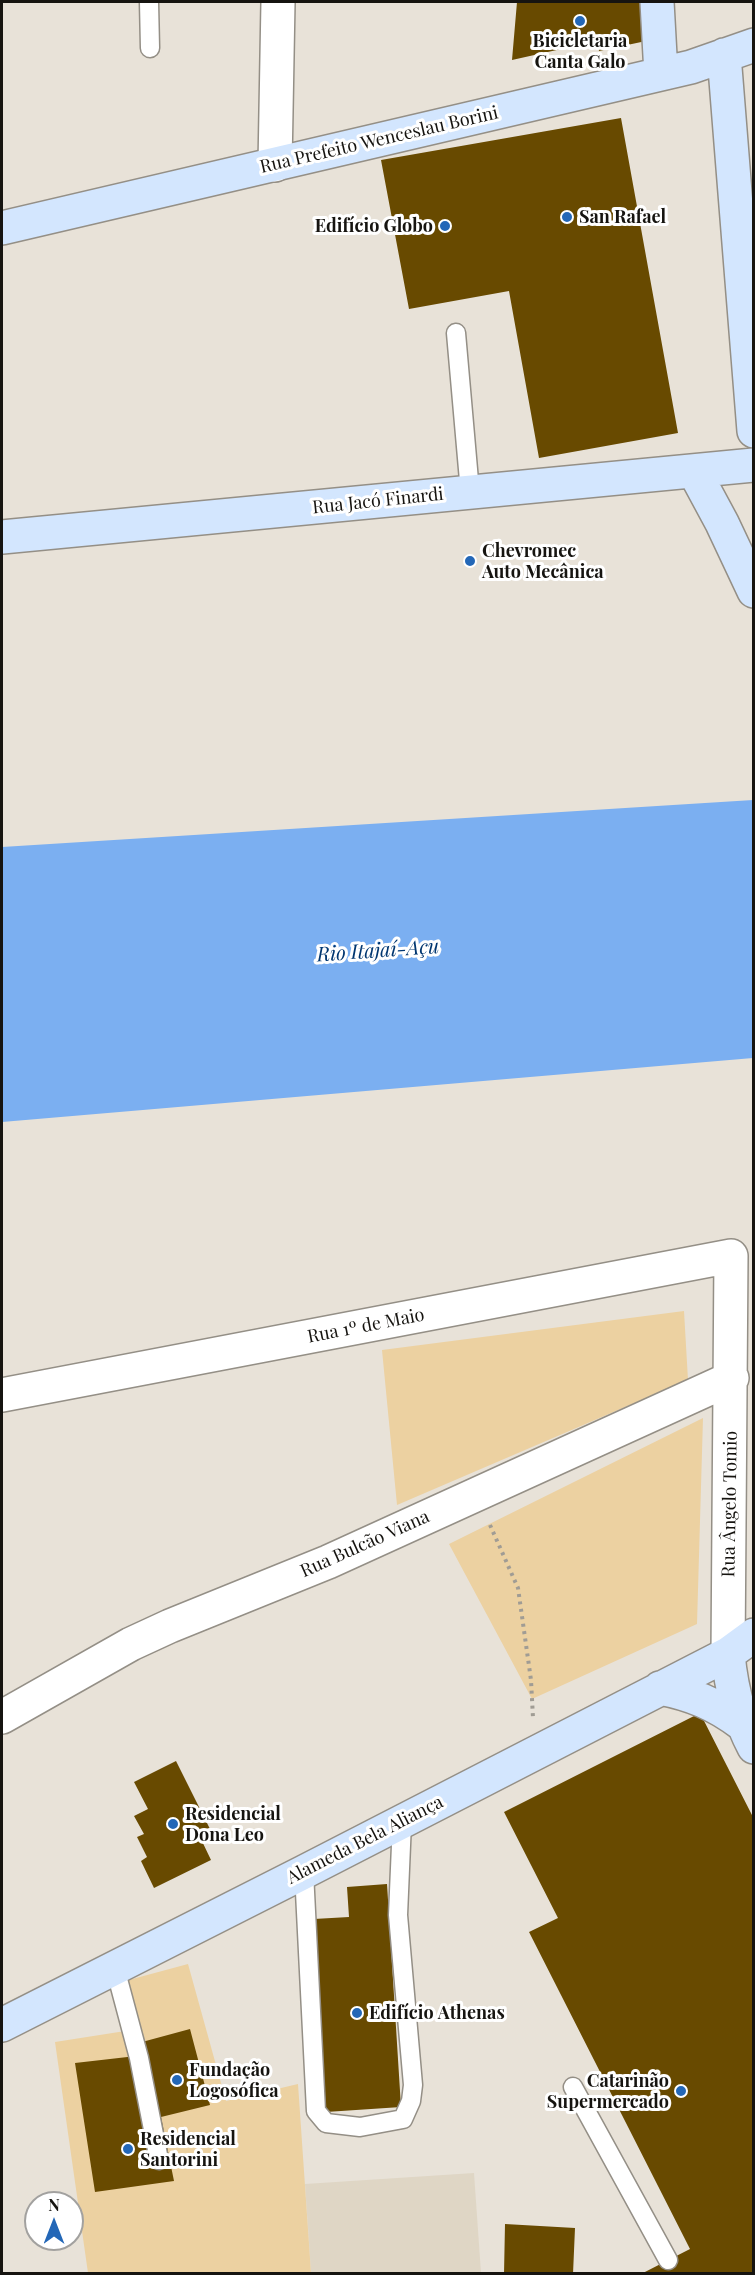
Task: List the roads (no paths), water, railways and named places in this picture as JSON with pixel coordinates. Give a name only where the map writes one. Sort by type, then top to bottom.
[{"type":"street","points":[[275,165],[278,2]]},
{"type":"street","points":[[657,2],[661,74]]},
{"type":"street","points":[[739,50],[753,431]]},
{"type":"street","name":"Rua Prefeito Wenceslau Borini","points":[[2,228],[661,74],[739,50]]},
{"type":"street","name":"Rua Jacó Finardi","points":[[2,537],[753,465]]},
{"type":"street","points":[[694,471],[722,523],[753,591]]},
{"type":"street","name":"Rua Ângelo Tomio","points":[[731,1256],[732,1378],[741,1644],[731,1687],[748,1736]]},
{"type":"street","name":"Rua 1º de Maio","points":[[2,1395],[731,1256]]},
{"type":"street","name":"Rua Bulcão Viana","points":[[2,1717],[131,1644],[328,1562],[732,1378]]},
{"type":"street","name":"Alameda Bela Aliança","points":[[2,2025],[536,1753],[741,1644]]},
{"type":"street","points":[[660,1688],[704,1700],[724,1710],[748,1736]]},
{"type":"lane","points":[[149,2],[150,48]]},
{"type":"lane","points":[[456,333],[470,492]]},
{"type":"lane","points":[[304,1872],[316,2111],[326,2123],[360,2127],[403,2119],[411,2101],[413,2085],[398,1915],[402,1822]]},
{"type":"lane","points":[[115,1968],[139,2058],[159,2160]]},
{"type":"lane","points":[[573,2087],[668,2260]]},
{"type":"water","name":"Rio Itajaí-Açu","points":[[753,800],[753,1058],[2,1122],[2,847]]},
{"type":"place","name":"Bicicletaria Canta Galo","points":[[580,21]]},
{"type":"place","name":"San Rafael","points":[[567,217]]},
{"type":"place","name":"Edifício Globo","points":[[445,226]]},
{"type":"place","name":"Chevromec Auto Mecânica","points":[[470,561]]},
{"type":"place","name":"Residencial Dona Leo","points":[[173,1824]]},
{"type":"place","name":"Edifício Athenas","points":[[357,2013]]},
{"type":"place","name":"Fundação Logosófica","points":[[177,2080]]},
{"type":"place","name":"Catarinão Supermercado","points":[[681,2091]]},
{"type":"place","name":"Residencial Santorini","points":[[128,2149]]}]
